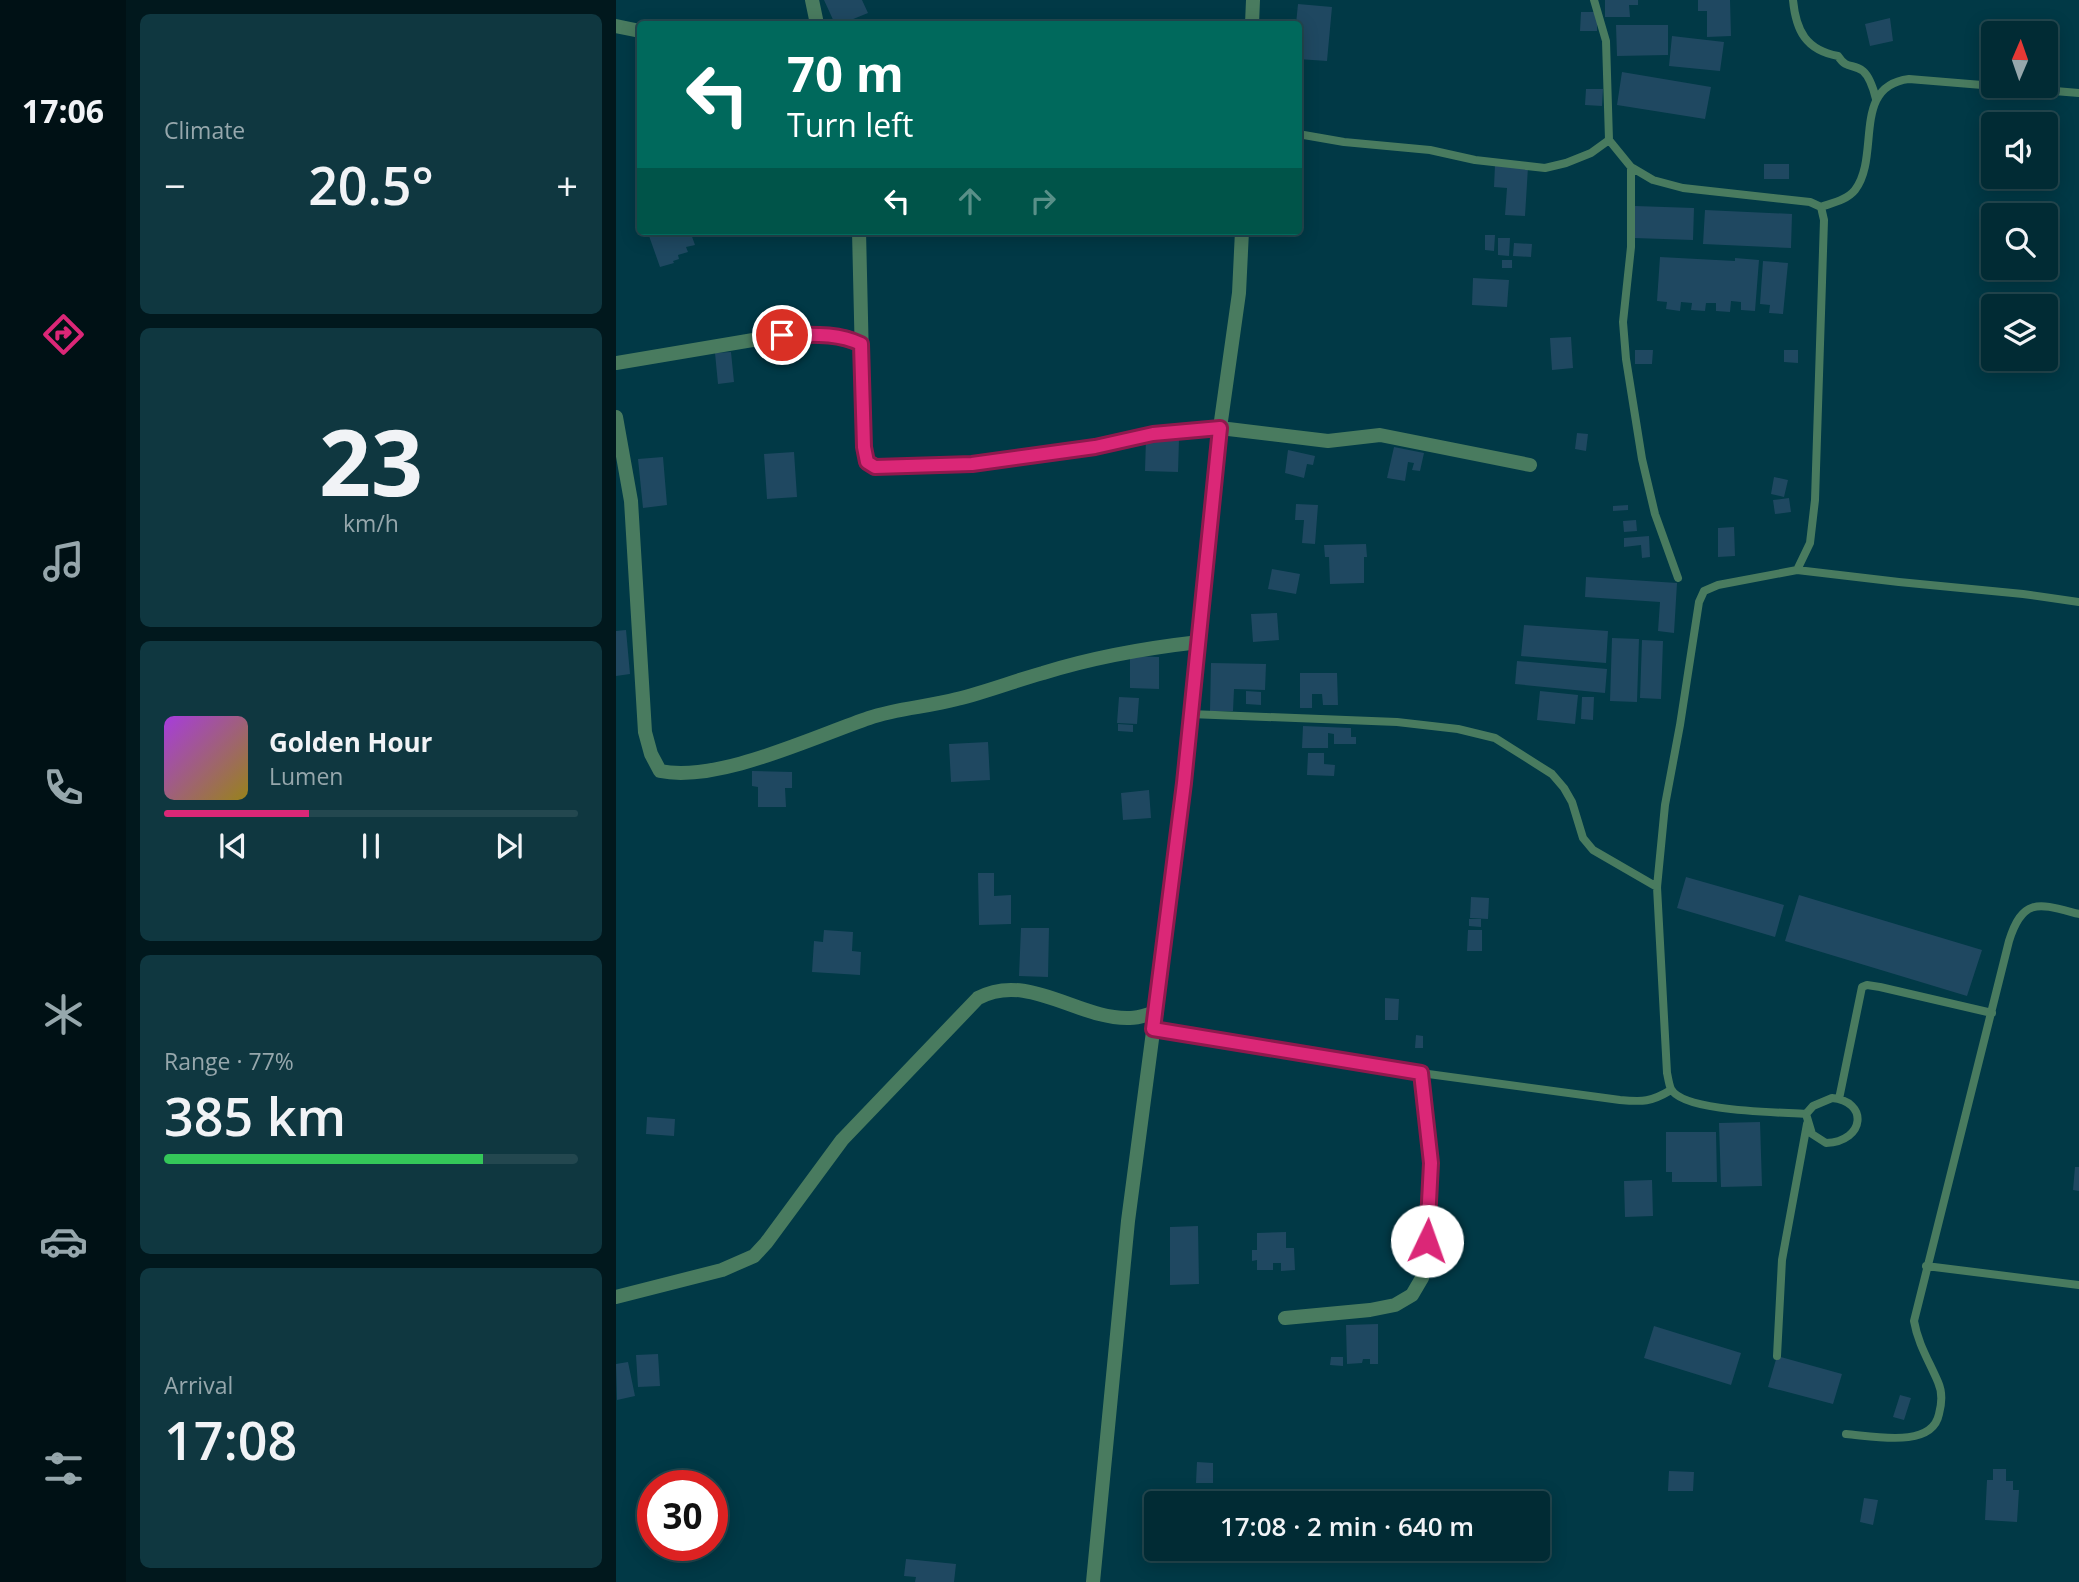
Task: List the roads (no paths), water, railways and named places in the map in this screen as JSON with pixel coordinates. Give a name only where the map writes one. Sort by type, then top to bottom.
[{"type":"street","points":[[812,0],[816,21]]},
{"type":"street","points":[[1252,21],[1253,0]]},
{"type":"street","points":[[616,26],[637,30]]},
{"type":"street","points":[[859,235],[864,447],[867,462],[875,467],[972,464],[1095,447],[1153,434],[1220,428],[1328,441],[1380,435],[1530,465]]},
{"type":"street","points":[[1093,1582],[1128,1221],[1157,1012],[1184,783],[1220,428],[1239,293],[1242,235]]},
{"type":"street","points":[[616,363],[782,335],[833,335],[861,344]]},
{"type":"street","points":[[616,417],[631,501],[645,732],[651,754],[660,771],[682,773],[720,768],[806,742],[871,717],[953,700],[1096,659],[1148,648],[1199,642]]},
{"type":"street","points":[[616,1297],[722,1270],[754,1256],[842,1140],[978,998],[992,990],[1007,988],[1027,991],[1121,1017],[1157,1012]]},
{"type":"street","points":[[1285,1318],[1395,1305],[1412,1294],[1422,1278],[1431,1163],[1421,1073]]},
{"type":"lane","points":[[1594,0],[1606,41],[1609,140],[1631,167],[1653,180],[1683,188],[1795,199],[1821,207],[1843,199],[1856,189],[1863,172],[1876,99],[1863,71],[1843,65],[1838,56],[1814,49],[1805,39],[1794,12],[1793,0]]},
{"type":"lane","points":[[1876,99],[1895,81],[1909,79],[2079,93]]},
{"type":"lane","points":[[1302,135],[1344,142],[1430,150],[1475,160],[1545,167],[1566,163],[1591,153],[1609,140]]},
{"type":"lane","points":[[1631,167],[1631,247],[1623,322],[1626,359],[1642,459],[1655,514],[1678,578]]},
{"type":"lane","points":[[1797,569],[1810,543],[1815,500],[1824,220],[1821,207]]},
{"type":"lane","points":[[1806,1114],[1706,1107],[1681,1099],[1671,1090],[1667,1073],[1657,887],[1665,805],[1699,602],[1704,591],[1718,585],[1797,569],[2023,594],[2079,603]]},
{"type":"lane","points":[[1190,714],[1397,722],[1458,729],[1495,738],[1552,774],[1568,795],[1583,838],[1593,850],[1657,887]]},
{"type":"lane","points":[[1846,1434],[1910,1438],[1928,1433],[1938,1419],[1942,1402],[1940,1385],[1917,1339],[1914,1321],[2012,931],[2022,911],[2035,907],[2049,906],[2079,914]]},
{"type":"lane","points":[[1839,1099],[1862,987],[1880,987],[1992,1013]]},
{"type":"lane","points":[[1153,1029],[1421,1073],[1632,1101],[1644,1102],[1671,1090]]},
{"type":"lane","points":[[1777,1356],[1782,1260],[1807,1124],[1806,1114],[1822,1101],[1839,1099],[1853,1107],[1857,1116],[1855,1131],[1836,1142],[1826,1143],[1812,1134],[1807,1124]]},
{"type":"lane","points":[[1926,1266],[2079,1285]]}]
